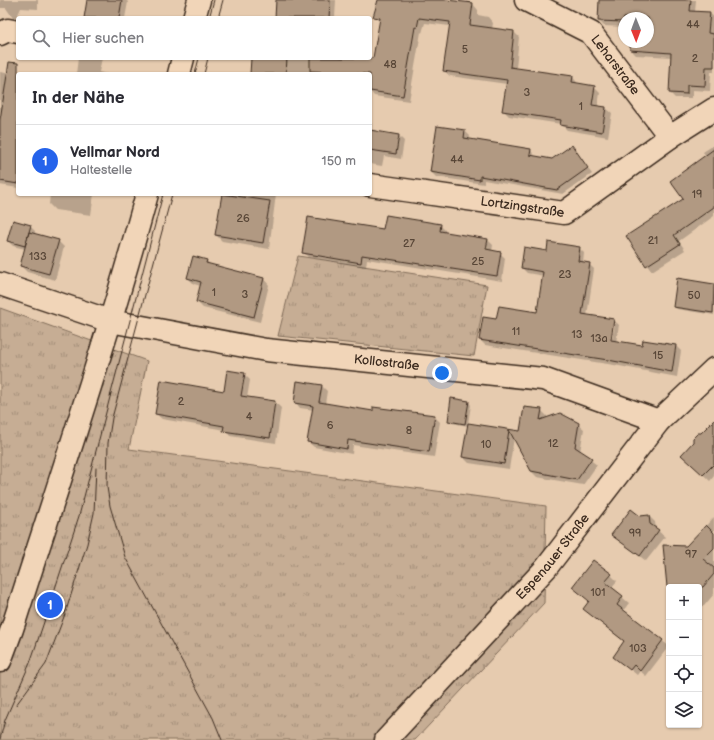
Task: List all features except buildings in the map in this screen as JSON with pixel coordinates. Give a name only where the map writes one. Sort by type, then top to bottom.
[{"type":"street","points":[[195,16],[199,0]]},
{"type":"street","name":"Leharstraße","points":[[526,0],[591,33],[670,137]]},
{"type":"street","points":[[0,34],[8,30],[16,32]]},
{"type":"street","points":[[180,72],[182,60]]},
{"type":"street","name":"Lortzingstraße","points":[[372,185],[564,213],[670,137],[714,109]]},
{"type":"street","points":[[0,661],[12,630],[110,321],[146,196]]},
{"type":"street","name":"Kollostraße","points":[[0,284],[110,321],[266,350],[543,379],[658,421]]},
{"type":"street","name":"Espenauer Straße","points":[[386,740],[546,568],[658,421],[714,369]]},
{"type":"green space","points":[[298,256],[487,285],[474,356],[278,336]]},
{"type":"green space","points":[[0,308],[147,361],[129,449],[546,506],[544,603],[415,740],[0,740]]},
{"type":"tram line","points":[[210,16],[214,0]]},
{"type":"tram line","points":[[219,16],[223,0]]},
{"type":"tram line","points":[[196,72],[198,60]]},
{"type":"tram line","points":[[204,72],[208,60]]},
{"type":"tram line","points":[[0,739],[5,720],[30,663],[79,516],[162,196]]},
{"type":"tram line","points":[[171,196],[112,418],[108,443],[107,487],[110,506],[125,557],[213,718],[222,740]]},
{"type":"tram line","points":[[16,705],[46,664],[65,614],[87,544],[94,513],[96,468]]},
{"type":"place","name":"Vellmar Nord","points":[[50,605]]}]
